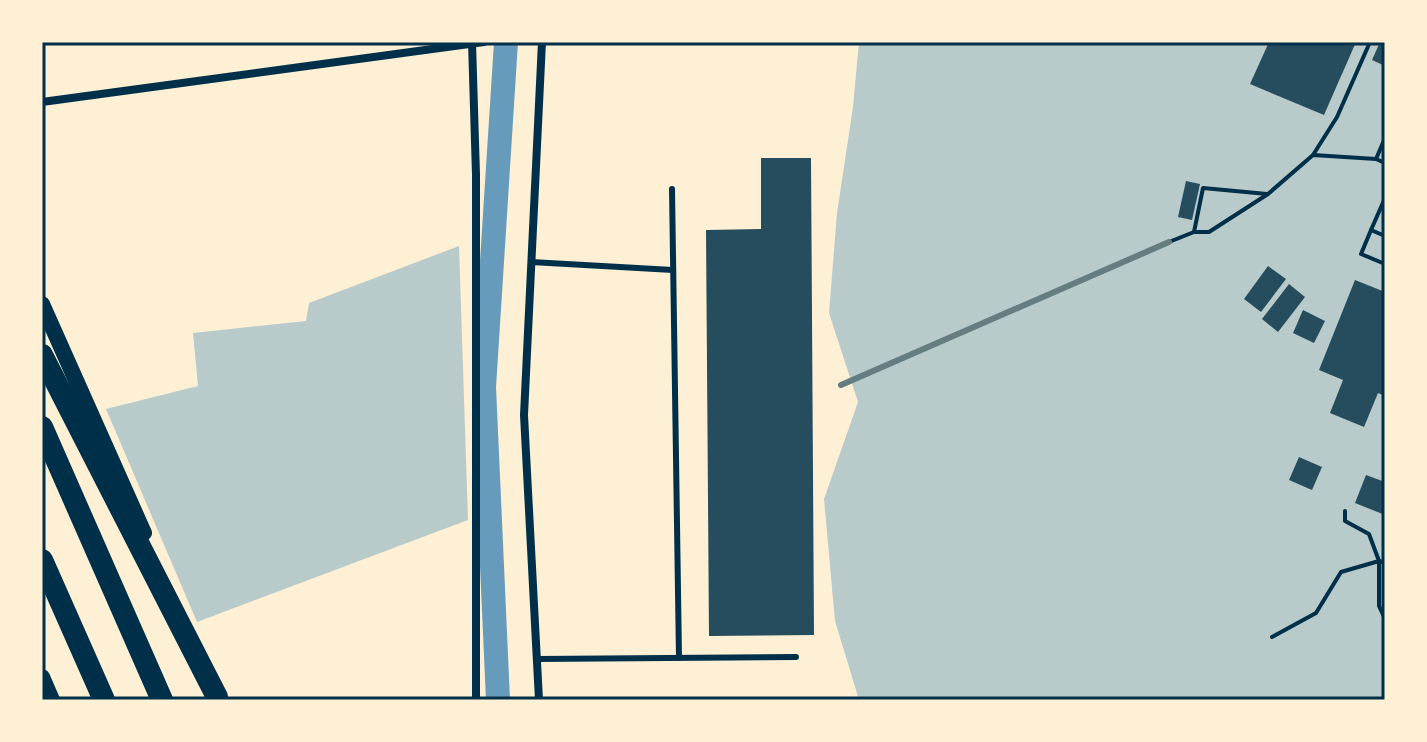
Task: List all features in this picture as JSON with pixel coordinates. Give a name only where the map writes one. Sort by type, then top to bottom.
[{"type":"highway","points":[[42,355],[218,698]]},
{"type":"highway","points":[[42,427],[162,700]]},
{"type":"highway","points":[[42,560],[104,700]]},
{"type":"main road","points":[[42,304],[218,698]]},
{"type":"main road","points":[[42,677],[52,700]]},
{"type":"street","points":[[42,102],[484,42]]},
{"type":"street","points":[[539,700],[524,415],[542,42]]},
{"type":"street","points":[[472,43],[476,237],[476,700]]},
{"type":"lane","points":[[672,189],[679,658]]},
{"type":"lane","points":[[531,262],[673,270]]},
{"type":"lane","points":[[537,659],[796,657]]},
{"type":"path","points":[[1169,242],[1194,232],[1209,232],[1268,194],[1313,155],[1337,117],[1370,42]]},
{"type":"path","points":[[1376,159],[1385,138]]},
{"type":"path","points":[[1313,155],[1376,159],[1385,163]]},
{"type":"path","points":[[1194,232],[1203,188],[1268,194]]},
{"type":"path","points":[[1385,198],[1361,254],[1385,264]]},
{"type":"path","points":[[1371,230],[1385,236]]},
{"type":"path","points":[[1345,511],[1345,521],[1369,534],[1379,561],[1379,606],[1385,619]]},
{"type":"path","points":[[1272,637],[1316,613],[1341,572],[1379,561],[1385,563]]},
{"type":"shaded area","points":[[859,42],[1385,42],[1385,700],[859,700],[835,621],[824,499],[858,402],[829,313],[837,213]]},
{"type":"shaded area","points":[[459,246],[468,520],[197,622],[106,409],[198,386],[193,333],[306,321],[309,303]]},
{"type":"building","points":[[1269,42],[1356,42],[1324,115],[1250,84]]},
{"type":"building","points":[[1380,42],[1385,42],[1385,66],[1372,60]]},
{"type":"building","points":[[761,158],[811,158],[814,635],[709,636],[706,230],[761,229]]},
{"type":"building","points":[[1186,181],[1200,184],[1192,220],[1178,217]]},
{"type":"building","points":[[1268,266],[1286,279],[1261,312],[1244,299]]},
{"type":"building","points":[[1355,280],[1385,292],[1385,396],[1378,393],[1364,427],[1330,413],[1343,380],[1319,370]]},
{"type":"building","points":[[1289,284],[1305,297],[1278,332],[1262,319]]},
{"type":"building","points":[[1303,310],[1325,321],[1314,343],[1293,333]]},
{"type":"building","points":[[1299,457],[1322,467],[1312,490],[1289,480]]},
{"type":"building","points":[[1366,475],[1385,482],[1385,515],[1355,503]]},
{"type":"waterway","points":[[498,700],[484,387],[506,42]]},
{"type":"railway","points":[[841,385],[1169,242]]}]
